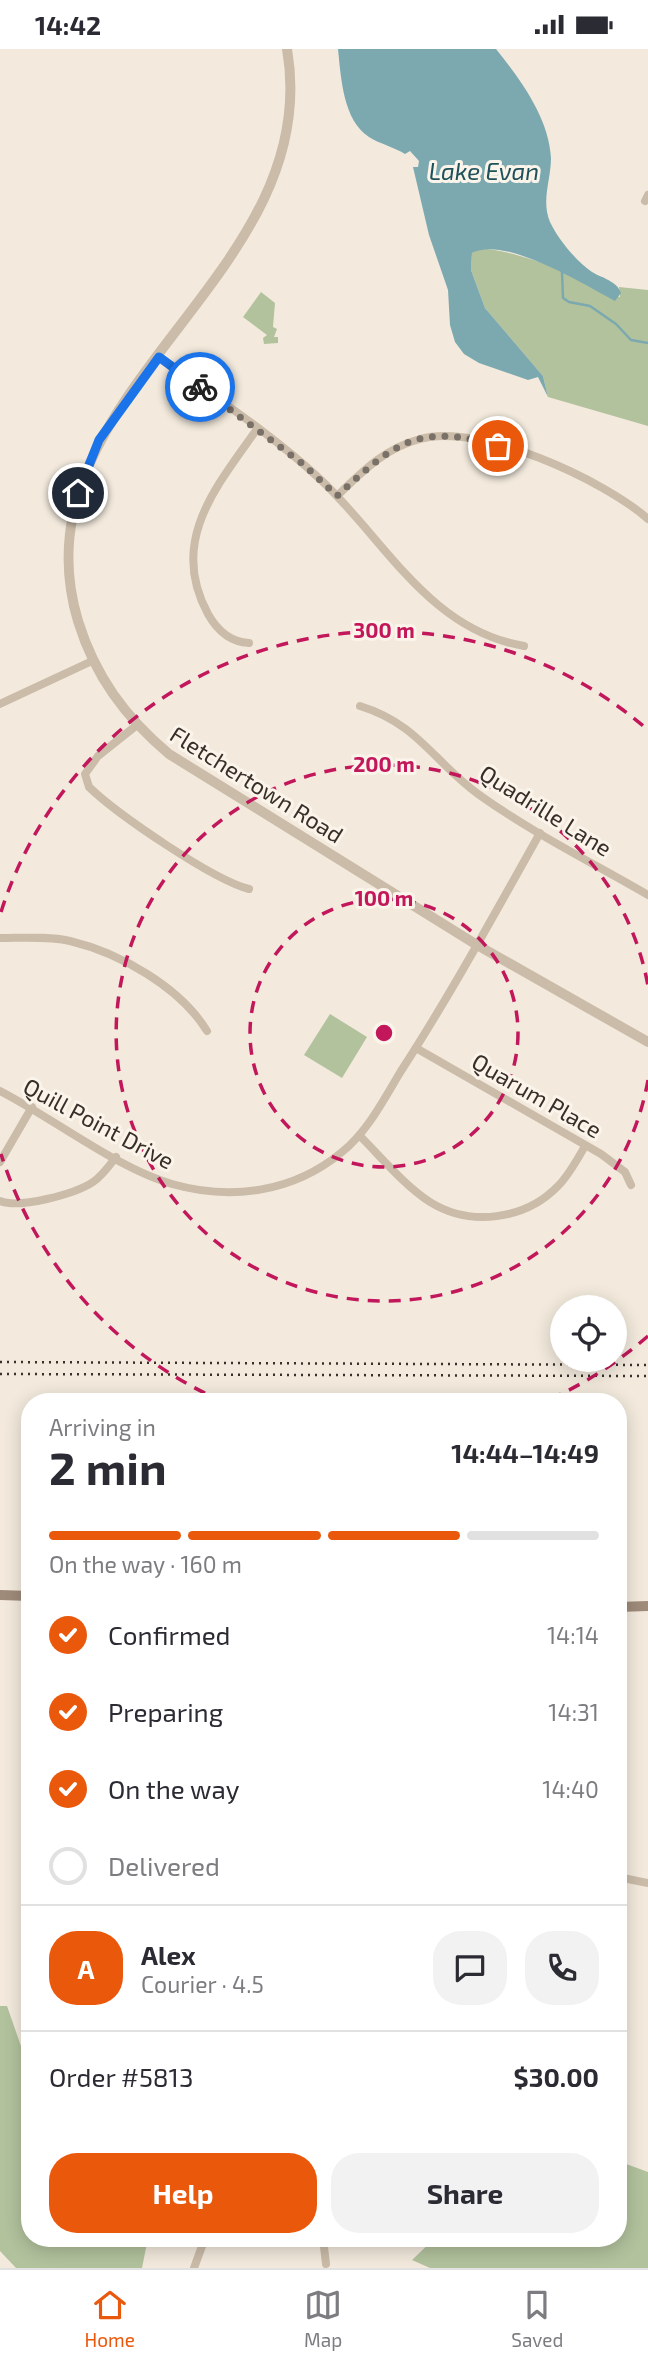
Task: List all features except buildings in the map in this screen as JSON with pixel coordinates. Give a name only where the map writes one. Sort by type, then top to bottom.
[{"type":"main road","points":[[0,1595],[21,1596]]},
{"type":"main road","points":[[627,1606],[648,1605]]},
{"type":"street","name":"Fletchertown Road","points":[[287,49],[290,76],[287,128],[269,193],[244,236],[99,440],[86,468],[74,507],[70,538],[71,584],[76,614],[92,661],[104,684],[137,725],[193,769],[477,945],[648,1042]]},
{"type":"street","points":[[159,357],[303,464],[337,496],[398,568],[428,598],[489,637],[524,646]]},
{"type":"street","points":[[249,643],[230,639],[214,624],[197,587],[194,560],[197,527],[205,506],[257,429]]},
{"type":"street","points":[[337,496],[383,455],[398,446],[423,438],[463,436],[557,466],[614,494],[648,519]]},
{"type":"street","points":[[0,704],[92,661]]},
{"type":"street","name":"Quadrille Lane","points":[[360,706],[382,713],[409,729],[466,785],[540,833],[648,895]]},
{"type":"street","points":[[137,725],[98,756],[88,768],[85,781],[100,797],[142,828],[233,883],[249,889]]},
{"type":"street","name":"Quill Point Drive","points":[[0,1091],[116,1157],[170,1184],[212,1193],[239,1194],[280,1185],[310,1173],[340,1155],[360,1136],[416,1048],[540,833]]},
{"type":"street","points":[[0,938],[69,941],[115,957],[179,999],[193,1011],[207,1031]]},
{"type":"street","name":"Quarum Place","points":[[416,1048],[617,1165],[625,1172],[631,1185]]},
{"type":"street","points":[[0,1162],[32,1107]]},
{"type":"street","points":[[360,1136],[423,1196],[444,1209],[473,1217],[515,1213],[536,1203],[557,1188],[584,1146]]},
{"type":"street","points":[[0,1201],[11,1204],[71,1193],[92,1182],[116,1157]]},
{"type":"street","points":[[627,1879],[648,1883]]},
{"type":"street","points":[[194,2268],[202,2247]]},
{"type":"street","points":[[324,2247],[326,2264]]},
{"type":"green space","points":[[480,248],[538,262],[620,297],[619,287],[648,290],[648,426],[548,397],[543,376],[485,308],[471,270],[472,253]]},
{"type":"green space","points":[[261,292],[275,303],[273,327],[277,329],[274,337],[278,337],[278,343],[264,344],[263,338],[267,335],[243,317]]},
{"type":"green space","points":[[330,1014],[367,1037],[342,1078],[304,1055]]},
{"type":"green space","points":[[0,2006],[7,2006],[21,2046],[21,2247],[146,2247],[142,2268],[16,2268],[0,2251]]},
{"type":"green space","points":[[627,2164],[648,2172],[648,2268],[430,2268],[412,2260],[426,2247],[627,2247]]},
{"type":"water","name":"Lake Evan","points":[[338,49],[496,49],[532,100],[549,143],[551,166],[546,206],[550,222],[580,262],[613,283],[621,293],[615,301],[565,274],[523,256],[486,249],[472,253],[471,270],[485,308],[543,376],[548,397],[538,377],[528,380],[479,363],[464,354],[455,342],[450,325],[448,290],[429,235],[413,167],[418,167],[419,161],[410,151],[405,154],[360,130],[345,97]]},
{"type":"waterway","points":[[562,272],[563,298],[569,302],[590,306],[616,324],[631,340],[648,343]]},
{"type":"railway","points":[[0,1362],[648,1365]]},
{"type":"railway","points":[[0,1374],[648,1376]]},
{"type":"way so far","points":[[200,387],[303,464],[337,496],[383,455],[398,446],[423,438],[463,436],[498,446]]},
{"type":"route","points":[[78,493],[91,454],[99,440],[159,357],[200,387]]}]
